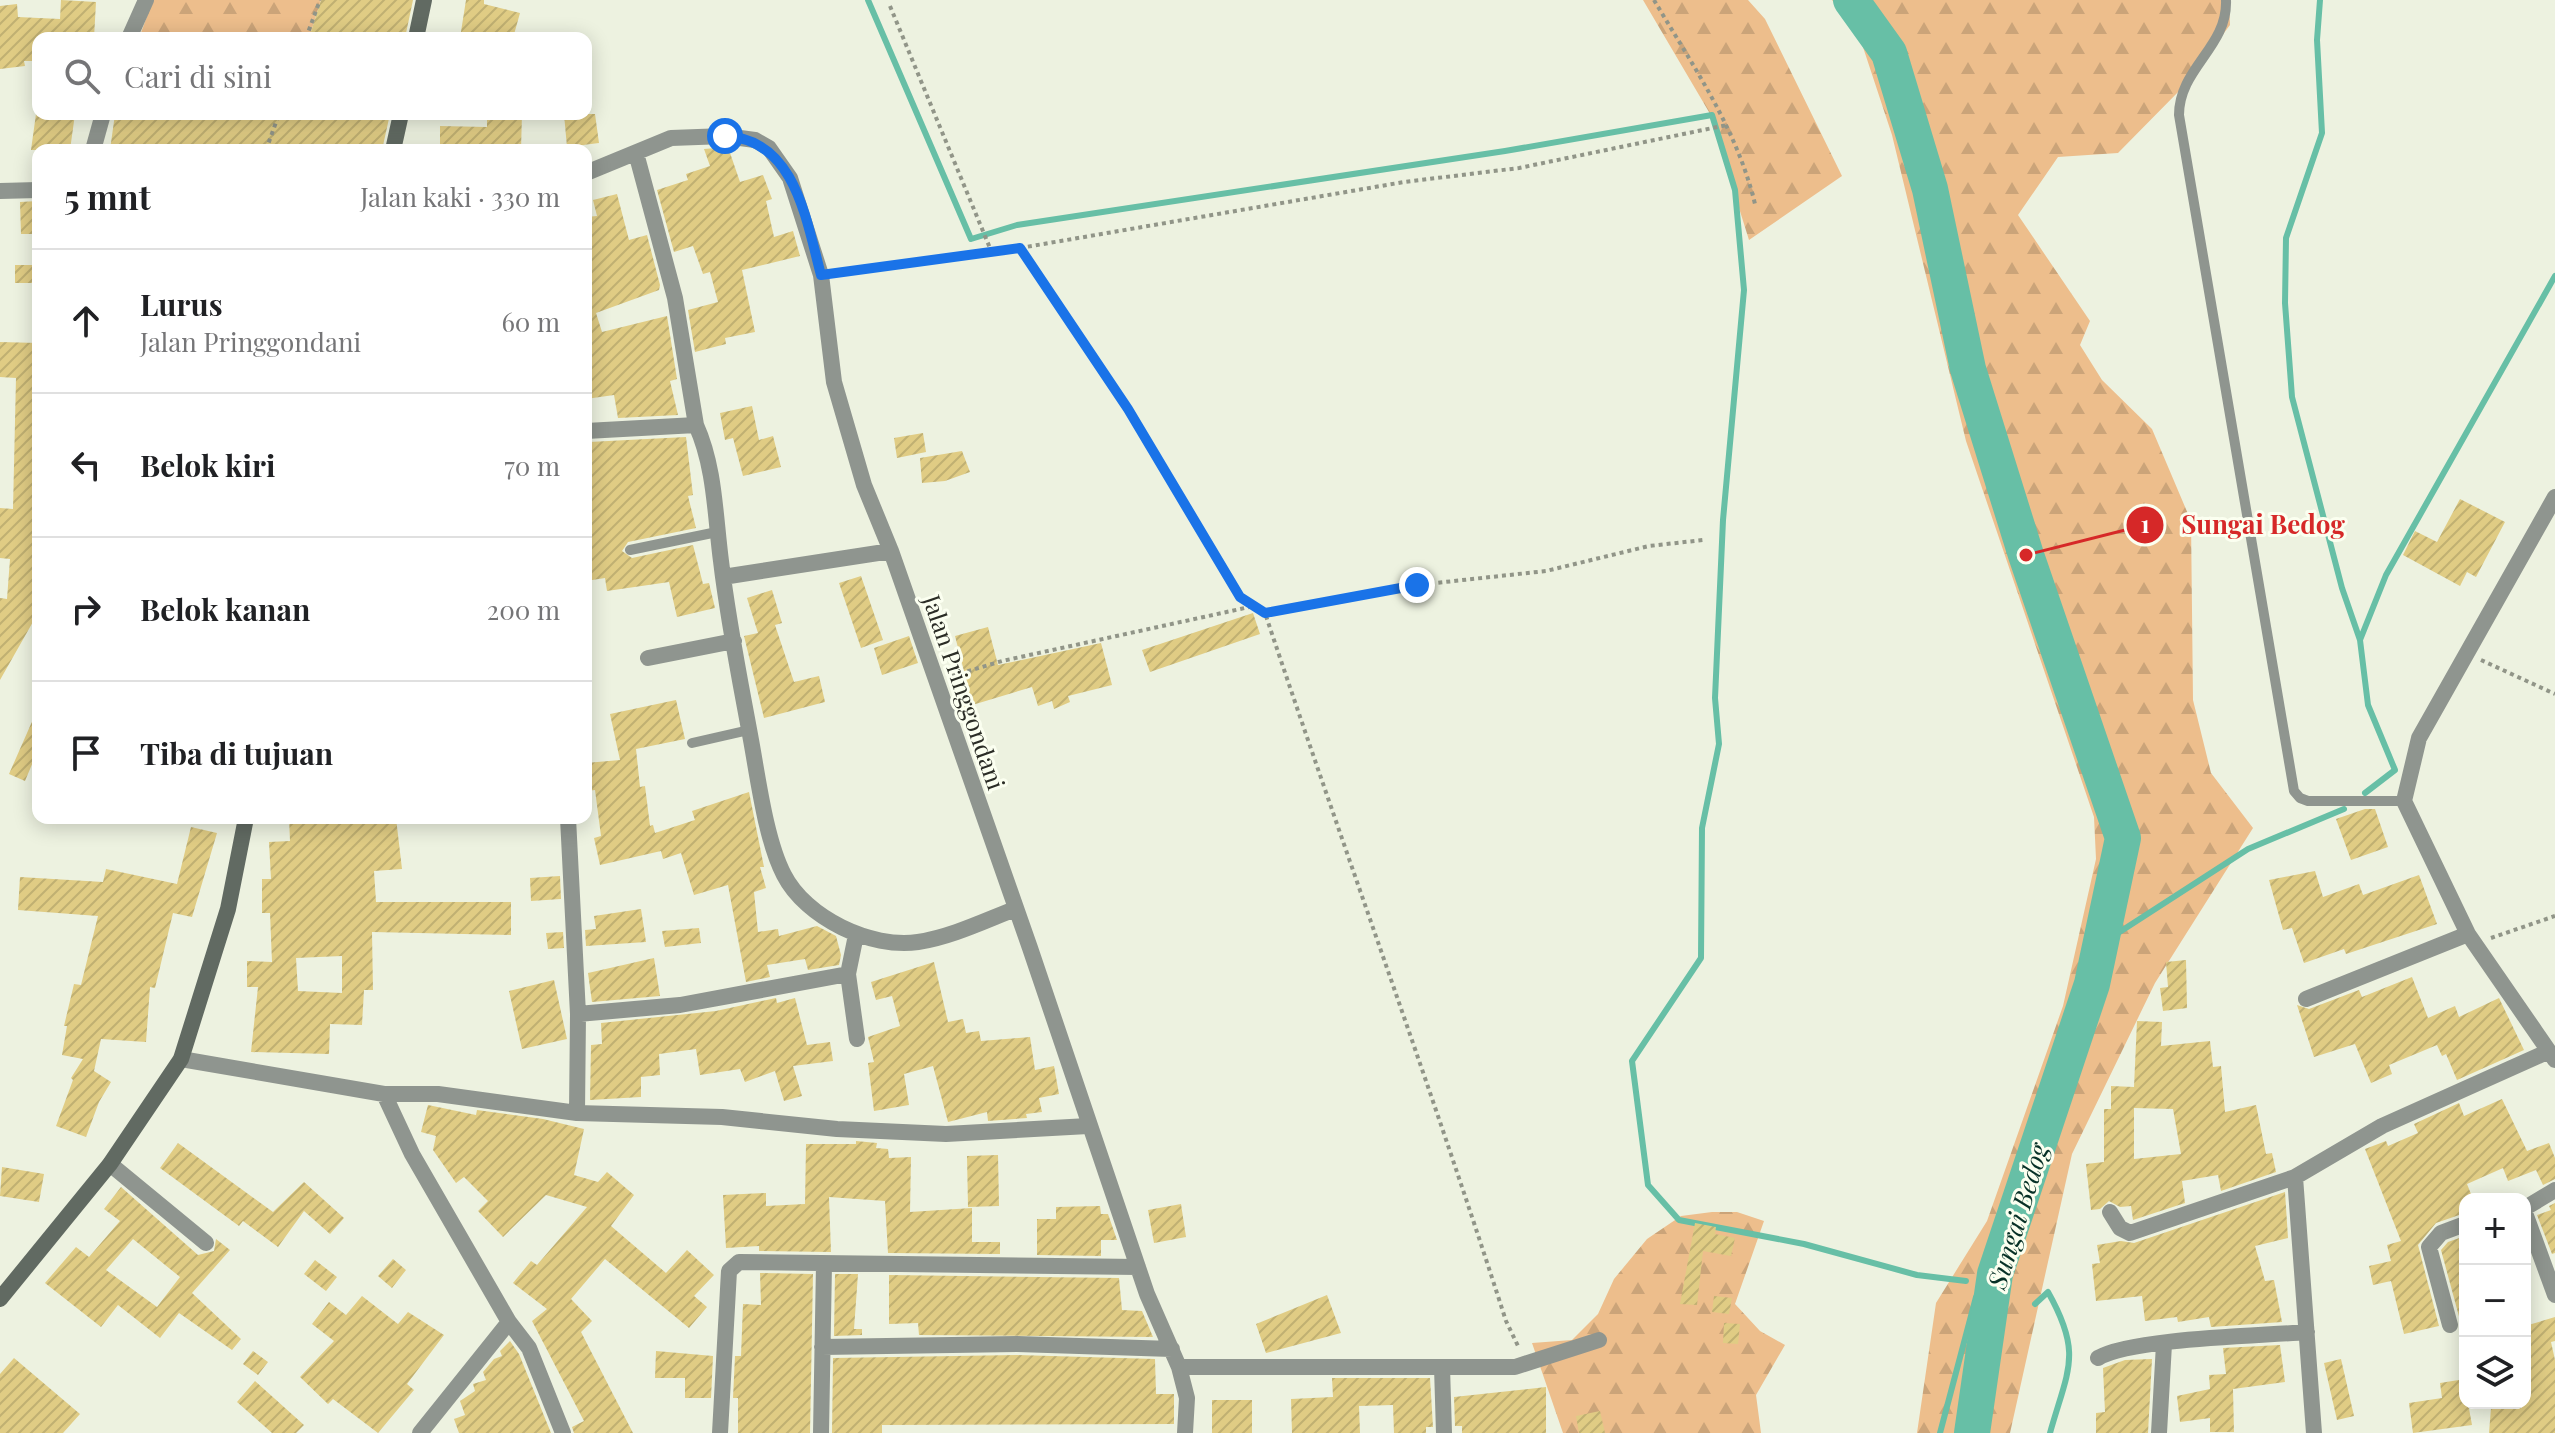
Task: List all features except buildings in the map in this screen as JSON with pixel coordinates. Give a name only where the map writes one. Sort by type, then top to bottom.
[{"type":"main road","points":[[417,32],[424,0]]},
{"type":"main road","points":[[394,144],[400,120]]},
{"type":"main road","points":[[0,1299],[110,1164],[181,1059],[228,909],[245,824]]},
{"type":"street","points":[[132,32],[146,0]]},
{"type":"street","points":[[95,144],[101,120]]},
{"type":"street","name":"Jalan Pringgondani","points":[[592,171],[671,138],[740,137],[769,148],[790,178],[821,275],[834,382],[864,485],[891,551],[1051,1007],[1088,1126],[1138,1267],[1179,1367],[1187,1398],[1185,1433]]},
{"type":"street","points":[[636,153],[675,298],[696,425],[709,452],[723,577],[749,730],[761,793],[783,873],[812,906],[856,935],[893,943],[916,943],[1015,909]]},
{"type":"street","points":[[0,191],[32,190]]},
{"type":"street","points":[[592,431],[696,425]]},
{"type":"street","points":[[2110,1212],[2120,1228],[2130,1233],[2295,1177],[2394,1120],[2551,1056],[2470,939],[2404,801],[2419,738],[2464,652],[2555,497]]},
{"type":"street","points":[[723,577],[891,551]]},
{"type":"street","points":[[648,658],[734,641]]},
{"type":"street","points":[[568,824],[578,1014],[577,1113]]},
{"type":"street","points":[[856,935],[848,974],[857,1039]]},
{"type":"street","points":[[2306,999],[2470,939]]},
{"type":"street","points":[[578,1014],[680,1005],[848,974]]},
{"type":"street","points":[[181,1059],[384,1094],[438,1094],[577,1113],[722,1117],[837,1129],[946,1134],[1088,1126]]},
{"type":"street","points":[[384,1094],[412,1154],[509,1322],[529,1348],[563,1433]]},
{"type":"street","points":[[110,1164],[206,1243]]},
{"type":"street","points":[[2295,1177],[2314,1433]]},
{"type":"street","points":[[2531,1207],[2555,1190]]},
{"type":"street","points":[[2450,1325],[2429,1247],[2441,1233],[2459,1226]]},
{"type":"street","points":[[2531,1228],[2555,1295]]},
{"type":"street","points":[[720,1433],[729,1271],[739,1262],[1138,1267]]},
{"type":"street","points":[[821,1433],[824,1264]]},
{"type":"street","points":[[420,1433],[437,1425],[509,1322]]},
{"type":"street","points":[[2098,1358],[2107,1352],[2164,1344],[2307,1332]]},
{"type":"street","points":[[1179,1367],[1515,1367],[1599,1340]]},
{"type":"street","points":[[822,1347],[1017,1344],[1172,1349]]},
{"type":"street","points":[[2159,1433],[2164,1344]]},
{"type":"street","points":[[1442,1367],[1444,1433]]},
{"type":"lane","points":[[2226,0],[2226,12],[2214,43],[2179,95],[2179,115],[2294,791],[2308,801],[2404,801]]},
{"type":"lane","points":[[630,550],[717,532]]},
{"type":"lane","points":[[692,743],[749,730]]},
{"type":"path","points":[[308,32],[320,0]]},
{"type":"path","points":[[1654,0],[1727,125],[1746,166],[1755,204]]},
{"type":"path","points":[[890,6],[992,253]]},
{"type":"path","points":[[268,144],[277,120]]},
{"type":"path","points":[[821,275],[992,253],[1404,182],[1519,168],[1727,125]]},
{"type":"path","points":[[1020,248],[1128,409],[1240,597],[1265,613],[1373,931],[1431,1087],[1506,1321],[1526,1364]]},
{"type":"path","points":[[1265,613],[1417,585],[1546,571],[1649,546],[1703,540]]},
{"type":"path","points":[[935,681],[1002,661],[1254,606]]},
{"type":"path","points":[[2464,652],[2555,694]]},
{"type":"path","points":[[2470,939],[2555,916]]},
{"type":"green space","points":[[153,0],[321,0],[311,32],[141,32]]},
{"type":"green space","points":[[1643,0],[1748,0],[1765,19],[1842,176],[1749,240],[1709,112]]},
{"type":"green space","points":[[1832,0],[2229,0],[2230,25],[2184,86],[2118,153],[2058,157],[2018,215],[2090,321],[2080,345],[2102,380],[2152,429],[2191,521],[2193,700],[2211,773],[2253,828],[2155,983],[2072,1154],[2010,1433],[1917,1433],[1936,1303],[1987,1221],[2063,1006],[2096,859],[2094,817],[1966,441],[1892,135],[1860,38]]},
{"type":"green space","points":[[1737,1212],[1764,1221],[1735,1304],[1760,1331],[1785,1345],[1756,1395],[1761,1433],[1563,1433],[1532,1343],[1572,1340],[1598,1314],[1614,1279],[1647,1239],[1681,1216]]},
{"type":"waterway","points":[[868,0],[971,239],[1017,225],[1505,151],[1712,115],[1735,190],[1744,290],[1723,520],[1715,698],[1719,744],[1702,828],[1701,958],[1632,1061],[1648,1185],[1679,1220],[1804,1244],[1917,1275],[1966,1281]]},
{"type":"waterway","name":"Sungai Bedog","points":[[1851,0],[1889,53],[1930,189],[1968,369],[2026,555],[2123,838],[2092,984],[1995,1274],[1972,1433]]},
{"type":"waterway","points":[[2320,0],[2317,40],[2322,133],[2286,238],[2285,303],[2292,397],[2342,588],[2360,640]]},
{"type":"waterway","points":[[2365,793],[2395,770],[2368,705],[2360,640],[2386,575],[2555,276]]},
{"type":"waterway","points":[[2101,944],[2248,849],[2344,809]]},
{"type":"waterway","points":[[2035,1304],[2048,1292],[2066,1331],[2069,1347],[2067,1377],[2050,1433]]},
{"type":"waterway","points":[[1940,1433],[1976,1297]]},
{"type":"place","name":"Sungai Bedog","points":[[2026,555]]},
{"type":"route","points":[[725,136],[755,140],[769,148],[790,178],[808,225],[821,275],[1020,248],[1128,409],[1240,597],[1265,613],[1417,585]]}]
